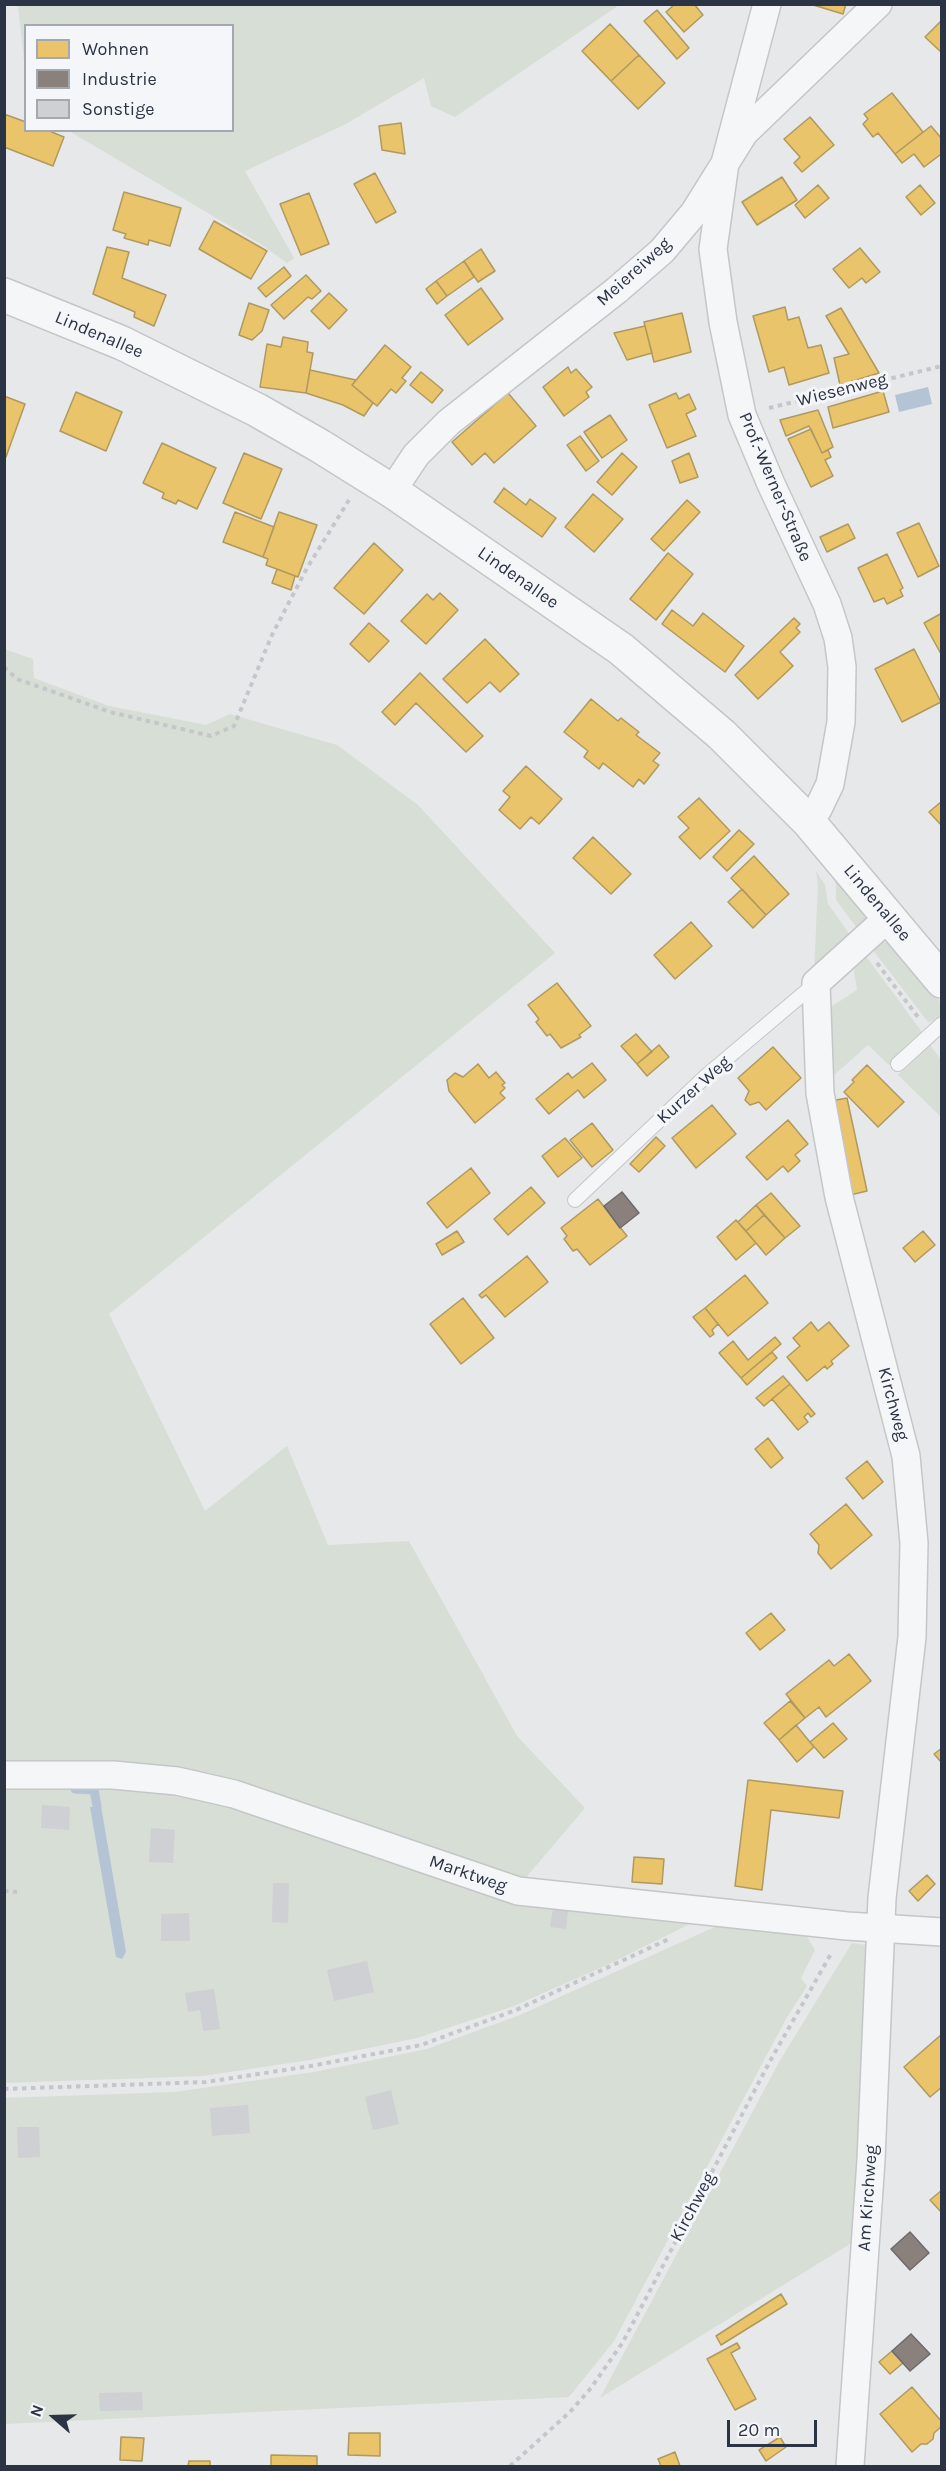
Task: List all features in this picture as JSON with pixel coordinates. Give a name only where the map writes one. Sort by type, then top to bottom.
[{"type":"street","name":"Prof.-Werner-Straße","points":[[767,4],[725,164],[713,249],[723,322],[742,415],[771,484],[827,604],[838,638],[842,668],[841,722],[830,784],[818,809],[808,821]]},
{"type":"street","name":"Meiereiweg","points":[[392,490],[416,455],[448,422],[617,290],[662,251],[694,213],[744,133],[878,4]]},
{"type":"street","name":"Lindenallee","points":[[4,295],[123,343],[257,410],[392,490],[621,649],[722,735],[808,821],[942,981]]},
{"type":"street","points":[[816,983],[889,916]]},
{"type":"street","name":"Kirchweg","points":[[816,983],[820,1093],[839,1197],[906,1456],[914,1543],[912,1637],[882,1898],[882,1929]]},
{"type":"street","name":"Marktweg","points":[[4,1775],[113,1775],[177,1781],[234,1794],[518,1891],[847,1926],[942,1932]]},
{"type":"street","name":"Am Kirchweg","points":[[850,2466],[871,2160],[882,1929]]},
{"type":"lane","name":"Kurzer Weg","points":[[575,1200],[706,1076],[816,983]]},
{"type":"lane","points":[[898,1064],[942,1024]]},
{"type":"path","name":"Wiesenweg","points":[[742,415],[942,366]]},
{"type":"path","points":[[4,667],[17,679],[110,712],[211,736],[234,726],[272,635],[308,568],[365,474]]},
{"type":"path","points":[[4,1892],[16,1892]]},
{"type":"path","name":"Kirchweg","points":[[510,2466],[570,2412],[591,2388],[622,2342],[769,2063],[847,1926]]},
{"type":"path","points":[[4,2089],[206,2082],[311,2066],[421,2044],[516,2010],[673,1937]]},
{"type":"shaded area","points":[[18,4],[619,5],[455,117],[431,106],[424,78],[344,125],[245,171],[294,258],[287,263],[262,245],[71,132],[234,132],[234,24],[24,24],[24,61]]},
{"type":"shaded area","points":[[4,649],[33,659],[34,678],[109,706],[206,725],[230,714],[337,745],[418,805],[555,953],[109,1314],[205,1511],[287,1446],[328,1545],[409,1541],[517,1736],[585,1808],[523,1881],[242,1788],[5,1767]]},
{"type":"shaded area","points":[[830,867],[874,920],[860,932],[836,900],[836,884]]},
{"type":"shaded area","points":[[816,871],[825,885],[828,904],[853,939],[814,972],[818,885]]},
{"type":"shaded area","points":[[883,942],[893,943],[941,1003],[941,1019],[928,1022],[873,950]]},
{"type":"shaded area","points":[[865,955],[922,1032],[889,1065],[868,1045],[825,1083],[823,1012],[857,990],[853,964]]},
{"type":"shaded area","points":[[930,1045],[941,1060],[941,1117],[898,1075]]},
{"type":"shaded area","points":[[4,1782],[174,1788],[515,1898],[706,1916],[609,1964],[514,2006],[417,2038],[310,2060],[203,2076],[5,2083]]},
{"type":"shaded area","points":[[728,1921],[806,1935],[815,1950],[801,1978],[807,1986],[786,2019],[614,2341],[569,2397],[5,2424],[4,2098],[175,2092],[314,2072],[427,2049],[520,2015]]},
{"type":"shaded area","points":[[852,1943],[874,1946],[858,2239],[600,2398],[779,2062]]},
{"type":"water","points":[[928,387],[932,404],[899,412],[895,395]]},
{"type":"water","points":[[101,1806],[126,1952],[122,1959],[116,1957],[90,1807]]},
{"type":"building: Wohnen","points":[[675,4],[694,4],[703,15],[684,32],[666,12]]},
{"type":"building: Wohnen","points":[[810,4],[846,4],[843,14]]},
{"type":"building: Wohnen","points":[[657,10],[689,48],[677,59],[644,21]]},
{"type":"building: Wohnen","points":[[942,20],[942,53],[925,37]]},
{"type":"building: Wohnen","points":[[610,24],[639,55],[611,81],[582,51]]},
{"type":"building: Wohnen","points":[[639,55],[665,83],[638,109],[611,81]]},
{"type":"building: Wohnen","points":[[892,93],[923,132],[895,154],[878,133],[873,137],[863,124],[868,119],[864,114]]},
{"type":"building: Wohnen","points":[[4,114],[24,121],[24,132],[52,132],[64,137],[53,166],[4,147]]},
{"type":"building: Wohnen","points":[[810,117],[834,145],[802,172],[794,163],[800,157],[784,139]]},
{"type":"building: Wohnen","points":[[401,123],[405,154],[382,150],[379,126]]},
{"type":"building: Wohnen","points":[[931,126],[942,139],[942,157],[940,155],[924,167],[914,154],[902,163],[895,154]]},
{"type":"building: Wohnen","points":[[375,173],[396,212],[376,223],[354,184]]},
{"type":"building: Wohnen","points":[[782,177],[797,200],[757,225],[742,202]]},
{"type":"building: Wohnen","points":[[818,185],[829,198],[805,218],[795,205]]},
{"type":"building: Wohnen","points":[[920,185],[935,203],[921,215],[906,197]]},
{"type":"building: Wohnen","points":[[124,192],[181,208],[170,246],[149,240],[148,245],[124,238],[126,234],[113,230]]},
{"type":"building: Wohnen","points":[[309,193],[329,244],[301,255],[280,204]]},
{"type":"building: Wohnen","points":[[214,221],[267,251],[251,279],[199,249]]},
{"type":"building: Wohnen","points":[[107,247],[129,252],[122,278],[166,295],[154,326],[134,317],[135,312],[93,294]]},
{"type":"building: Wohnen","points":[[860,248],[880,272],[866,283],[862,278],[849,288],[833,269]]},
{"type":"building: Wohnen","points":[[481,249],[495,271],[478,282],[464,261]]},
{"type":"building: Wohnen","points":[[464,261],[474,277],[447,296],[436,281]]},
{"type":"building: Wohnen","points":[[284,267],[291,276],[266,297],[258,288]]},
{"type":"building: Wohnen","points":[[306,275],[321,291],[312,299],[308,297],[284,319],[271,305]]},
{"type":"building: Wohnen","points":[[436,281],[447,296],[437,304],[426,289]]},
{"type":"building: Wohnen","points":[[481,288],[503,319],[468,345],[445,315]]},
{"type":"building: Wohnen","points":[[329,293],[347,310],[329,329],[311,311]]},
{"type":"building: Wohnen","points":[[249,303],[269,310],[262,331],[252,340],[239,335]]},
{"type":"building: Wohnen","points":[[785,307],[788,320],[799,317],[808,348],[821,345],[829,373],[789,385],[784,367],[769,372],[753,316]]},
{"type":"building: Wohnen","points":[[841,308],[879,373],[840,385],[834,358],[849,354],[826,316]]},
{"type":"building: Wohnen","points":[[682,313],[691,352],[654,362],[644,322]]},
{"type":"building: Wohnen","points":[[645,326],[652,353],[627,360],[614,333]]},
{"type":"building: Wohnen","points":[[283,337],[308,342],[307,352],[313,353],[306,393],[260,387],[267,344],[281,347]]},
{"type":"building: Wohnen","points":[[385,345],[411,367],[402,378],[406,381],[396,393],[391,389],[377,406],[352,385]]},
{"type":"building: Wohnen","points":[[568,367],[571,373],[576,369],[592,387],[586,392],[589,397],[564,416],[543,387]]},
{"type":"building: Wohnen","points":[[310,370],[356,380],[352,385],[373,403],[364,416],[343,405],[306,393]]},
{"type":"building: Wohnen","points":[[421,372],[443,390],[432,403],[410,385]]},
{"type":"building: Wohnen","points":[[883,391],[889,412],[833,428],[828,407]]},
{"type":"building: Wohnen","points":[[76,392],[122,412],[106,451],[60,431]]},
{"type":"building: Wohnen","points":[[508,393],[536,426],[494,463],[485,453],[472,465],[452,442]]},
{"type":"building: Wohnen","points":[[676,393],[679,399],[689,394],[696,409],[686,414],[696,436],[667,448],[649,405]]},
{"type":"building: Wohnen","points":[[4,396],[25,404],[6,457],[4,456]]},
{"type":"building: Wohnen","points":[[818,410],[833,447],[822,453],[809,426],[786,436],[780,420]]},
{"type":"building: Wohnen","points":[[610,415],[627,440],[602,458],[584,432]]},
{"type":"building: Wohnen","points":[[811,429],[822,453],[828,450],[831,457],[825,460],[833,476],[811,487],[788,439]]},
{"type":"building: Wohnen","points":[[580,436],[599,461],[586,471],[567,445]]},
{"type":"building: Wohnen","points":[[162,443],[216,468],[197,509],[178,500],[176,504],[162,498],[164,493],[143,483]]},
{"type":"building: Wohnen","points":[[244,453],[282,469],[261,519],[223,503]]},
{"type":"building: Wohnen","points":[[622,453],[637,467],[612,495],[597,482]]},
{"type":"building: Wohnen","points":[[689,453],[698,477],[680,483],[672,461]]},
{"type":"building: Wohnen","points":[[504,488],[526,505],[530,499],[556,518],[542,537],[494,502]]},
{"type":"building: Wohnen","points":[[593,494],[623,519],[594,552],[565,527]]},
{"type":"building: Wohnen","points":[[687,500],[700,512],[664,551],[651,539]]},
{"type":"building: Wohnen","points":[[235,512],[274,527],[263,557],[223,542]]},
{"type":"building: Wohnen","points":[[279,512],[317,525],[298,577],[266,565],[268,559],[263,557]]},
{"type":"building: Wohnen","points":[[919,523],[939,566],[918,577],[897,533]]},
{"type":"building: Wohnen","points":[[848,524],[855,538],[827,552],[820,537]]},
{"type":"building: Wohnen","points":[[374,543],[403,570],[364,614],[334,588]]},
{"type":"building: Wohnen","points":[[668,553],[693,574],[656,620],[630,599]]},
{"type":"building: Wohnen","points":[[887,554],[903,588],[900,590],[903,596],[887,604],[884,598],[874,602],[858,568]]},
{"type":"building: Wohnen","points":[[277,569],[295,576],[291,590],[272,583]]},
{"type":"building: Wohnen","points":[[440,593],[458,610],[426,644],[401,621],[427,594],[433,600]]},
{"type":"building: Wohnen","points":[[672,610],[693,626],[703,613],[744,646],[725,672],[662,624]]},
{"type":"building: Wohnen","points":[[942,613],[942,654],[941,654],[924,623]]},
{"type":"building: Wohnen","points":[[794,618],[800,624],[796,628],[800,632],[780,652],[793,666],[758,699],[735,675]]},
{"type":"building: Wohnen","points":[[369,623],[389,641],[369,662],[350,644]]},
{"type":"building: Wohnen","points":[[485,639],[519,674],[500,692],[490,682],[467,703],[443,679]]},
{"type":"building: Wohnen","points":[[914,649],[941,702],[902,722],[875,669]]},
{"type":"building: Wohnen","points":[[420,673],[483,736],[466,752],[416,703],[395,725],[382,712]]},
{"type":"building: Wohnen","points":[[591,699],[618,721],[621,718],[639,732],[636,735],[660,753],[653,761],[659,765],[644,784],[639,779],[633,787],[603,763],[599,769],[584,757],[588,751],[564,732]]},
{"type":"building: Wohnen","points":[[526,766],[562,799],[539,824],[531,817],[520,829],[499,810],[510,797],[503,791]]},
{"type":"building: Wohnen","points":[[699,798],[730,831],[700,859],[679,837],[689,828],[678,817]]},
{"type":"building: Wohnen","points":[[942,801],[942,826],[929,812]]},
{"type":"building: Wohnen","points":[[739,830],[754,844],[727,871],[713,857]]},
{"type":"building: Wohnen","points":[[593,837],[631,874],[611,894],[573,858]]},
{"type":"building: Wohnen","points":[[754,856],[789,894],[766,915],[731,878]]},
{"type":"building: Wohnen","points":[[742,889],[766,915],[753,928],[728,902]]},
{"type":"building: Wohnen","points":[[691,922],[712,946],[675,979],[654,955]]},
{"type":"building: Wohnen","points":[[557,983],[591,1026],[579,1035],[581,1037],[561,1048],[536,1022],[539,1019],[528,1005]]},
{"type":"building: Wohnen","points":[[636,1034],[652,1052],[637,1064],[621,1046]]},
{"type":"building: Wohnen","points":[[659,1045],[669,1057],[647,1076],[637,1064]]},
{"type":"building: Wohnen","points":[[773,1047],[801,1078],[766,1110],[759,1102],[750,1105],[745,1100],[749,1091],[738,1078]]},
{"type":"building: Wohnen","points":[[592,1063],[606,1080],[584,1098],[578,1090],[549,1114],[536,1099],[568,1073],[572,1078]]},
{"type":"building: Wohnen","points":[[478,1064],[489,1078],[496,1072],[505,1083],[502,1085],[505,1088],[500,1093],[505,1098],[475,1123],[449,1091],[447,1080],[455,1073],[463,1077]]},
{"type":"building: Wohnen","points":[[867,1065],[904,1102],[878,1127],[844,1092]]},
{"type":"building: Wohnen","points":[[847,1098],[867,1191],[850,1195],[831,1101]]},
{"type":"building: Wohnen","points":[[712,1105],[736,1134],[696,1168],[672,1138]]},
{"type":"building: Wohnen","points":[[788,1120],[808,1144],[795,1155],[800,1161],[788,1172],[783,1166],[767,1180],[746,1157]]},
{"type":"building: Wohnen","points":[[592,1123],[613,1150],[592,1167],[570,1140]]},
{"type":"building: Wohnen","points":[[656,1137],[665,1146],[639,1172],[630,1164]]},
{"type":"building: Wohnen","points":[[565,1138],[582,1158],[558,1177],[542,1156]]},
{"type":"building: Wohnen","points":[[471,1168],[490,1193],[447,1228],[427,1203]]},
{"type":"building: Wohnen","points":[[531,1187],[545,1203],[508,1235],[494,1219]]},
{"type":"building: Wohnen","points":[[771,1193],[800,1226],[785,1238],[756,1205]]},
{"type":"building: Wohnen","points":[[598,1199],[627,1236],[590,1265],[577,1249],[573,1251],[564,1239],[567,1236],[561,1228]]},
{"type":"building: Wohnen","points":[[756,1205],[764,1215],[746,1231],[738,1222]]},
{"type":"building: Wohnen","points":[[764,1215],[785,1238],[766,1255],[746,1231]]},
{"type":"building: Wohnen","points":[[736,1220],[756,1243],[736,1260],[717,1237]]},
{"type":"building: Wohnen","points":[[457,1231],[464,1242],[442,1255],[436,1244]]},
{"type":"building: Wohnen","points":[[923,1231],[935,1245],[915,1262],[903,1248]]},
{"type":"building: Wohnen","points":[[527,1256],[548,1282],[505,1317],[486,1295],[482,1298],[479,1295]]},
{"type":"building: Wohnen","points":[[745,1275],[768,1303],[728,1336],[705,1308]]},
{"type":"building: Wohnen","points":[[463,1298],[494,1338],[461,1364],[430,1324]]},
{"type":"building: Wohnen","points":[[705,1308],[718,1324],[712,1330],[714,1334],[710,1337],[693,1317]]},
{"type":"building: Wohnen","points":[[811,1322],[818,1331],[829,1322],[849,1346],[831,1361],[833,1364],[827,1369],[825,1366],[807,1381],[787,1357],[800,1346],[793,1338]]},
{"type":"building: Wohnen","points":[[775,1337],[781,1344],[741,1378],[719,1353],[733,1341],[748,1360]]},
{"type":"building: Wohnen","points":[[772,1352],[777,1358],[747,1385],[741,1378]]},
{"type":"building: Wohnen","points":[[783,1376],[790,1384],[764,1406],[756,1398]]},
{"type":"building: Wohnen","points":[[790,1384],[815,1414],[811,1417],[808,1413],[804,1417],[808,1422],[798,1430],[772,1399]]},
{"type":"building: Wohnen","points":[[768,1438],[783,1458],[771,1468],[755,1449]]},
{"type":"building: Wohnen","points":[[867,1461],[883,1482],[863,1499],[846,1478]]},
{"type":"building: Wohnen","points":[[846,1504],[872,1535],[831,1569],[818,1553],[819,1545],[810,1534]]},
{"type":"building: Wohnen","points":[[771,1613],[785,1630],[760,1650],[746,1633]]},
{"type":"building: Wohnen","points":[[849,1654],[871,1681],[826,1717],[819,1707],[805,1718],[786,1694],[829,1660],[834,1666]]},
{"type":"building: Wohnen","points":[[790,1701],[805,1718],[779,1740],[764,1723]]},
{"type":"building: Wohnen","points":[[833,1723],[847,1739],[824,1758],[810,1742]]},
{"type":"building: Wohnen","points":[[796,1725],[814,1747],[797,1762],[779,1740]]},
{"type":"building: Wohnen","points":[[942,1748],[942,1763],[934,1754]]},
{"type":"building: Wohnen","points":[[748,1780],[843,1791],[839,1818],[771,1810],[762,1890],[735,1886]]},
{"type":"building: Wohnen","points":[[634,1857],[664,1859],[662,1884],[632,1882]]},
{"type":"building: Wohnen","points":[[927,1875],[935,1884],[918,1901],[909,1891]]},
{"type":"building: Wohnen","points":[[942,2034],[942,2087],[930,2097],[904,2067]]},
{"type":"building: Wohnen","points":[[942,2190],[942,2213],[930,2200]]},
{"type":"building: Wohnen","points":[[781,2294],[787,2304],[721,2345],[716,2336]]},
{"type":"building: Wohnen","points":[[737,2343],[740,2348],[731,2353],[756,2399],[735,2410],[707,2359]]},
{"type":"building: Wohnen","points":[[892,2351],[903,2363],[890,2374],[879,2362]]},
{"type":"building: Wohnen","points":[[912,2387],[942,2422],[942,2426],[934,2433],[933,2439],[927,2444],[921,2444],[912,2452],[880,2414]]},
{"type":"building: Wohnen","points":[[349,2433],[380,2433],[380,2456],[348,2455]]},
{"type":"building: Wohnen","points":[[121,2437],[144,2438],[142,2461],[120,2460]]},
{"type":"building: Wohnen","points":[[780,2437],[786,2447],[766,2461],[759,2450]]},
{"type":"building: Wohnen","points":[[675,2452],[680,2466],[661,2466],[658,2459]]},
{"type":"building: Wohnen","points":[[271,2455],[317,2456],[317,2466],[271,2466]]},
{"type":"building: Wohnen","points":[[189,2461],[210,2461],[210,2466],[188,2466]]},
{"type":"building: Industrie","points":[[622,1192],[639,1213],[620,1228],[604,1206]]},
{"type":"building: Industrie","points":[[910,2232],[929,2253],[910,2270],[891,2249]]},
{"type":"building: Industrie","points":[[911,2334],[930,2354],[910,2371],[892,2351]]},
{"type":"building: Sonstige","points":[[42,1805],[70,1807],[69,1830],[41,1828]]},
{"type":"building: Sonstige","points":[[151,1828],[175,1830],[173,1863],[149,1862]]},
{"type":"building: Sonstige","points":[[273,1883],[289,1883],[288,1923],[272,1922]]},
{"type":"building: Sonstige","points":[[553,1909],[568,1911],[566,1929],[550,1927]]},
{"type":"building: Sonstige","points":[[189,1913],[190,1941],[161,1941],[161,1914]]},
{"type":"building: Sonstige","points":[[367,1961],[374,1992],[334,2001],[327,1970]]},
{"type":"building: Sonstige","points":[[214,1989],[220,2029],[203,2031],[200,2010],[188,2012],[185,1993]]},
{"type":"building: Sonstige","points":[[391,2090],[399,2124],[373,2130],[365,2097]]},
{"type":"building: Sonstige","points":[[248,2105],[250,2133],[212,2136],[210,2108]]},
{"type":"building: Sonstige","points":[[17,2127],[39,2127],[40,2157],[18,2158]]},
{"type":"building: Sonstige","points":[[142,2392],[143,2410],[100,2411],[99,2393]]},
{"type":"waterway","points":[[75,1789],[94,1790],[97,1806]]}]
